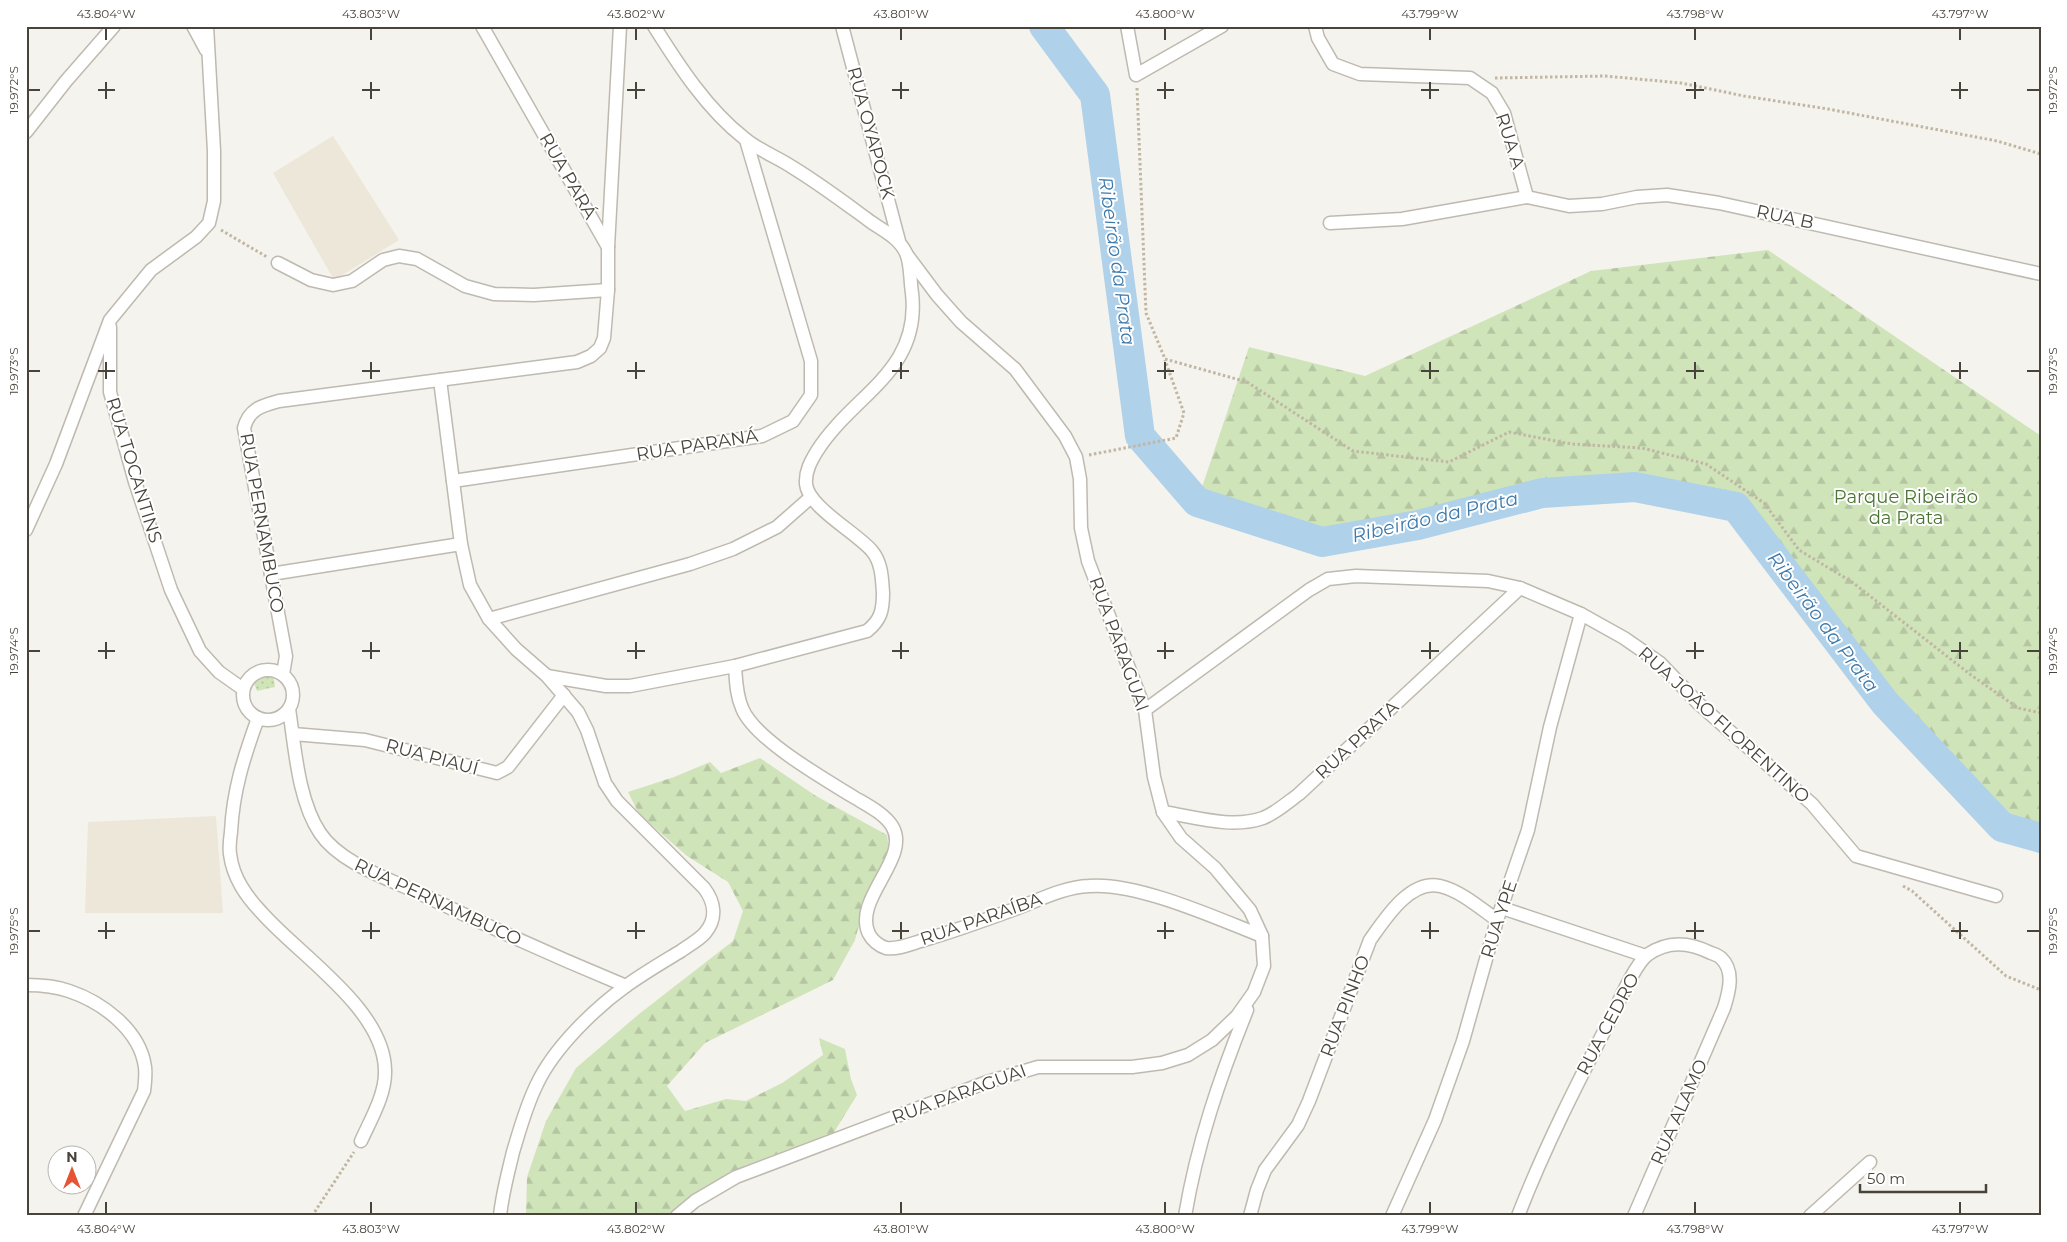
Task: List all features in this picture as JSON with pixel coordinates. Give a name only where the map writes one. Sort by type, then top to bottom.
[{"type":"street","points":[[26,132],[66,81],[114,26]]},
{"type":"street","points":[[193,26],[207,53]]},
{"type":"street","points":[[26,530],[56,464],[110,320],[151,270],[196,237],[209,223],[214,201],[214,151],[207,53],[207,26]]},
{"type":"street","name":"RUA PARÁ","points":[[482,26],[608,247],[608,290],[604,338]]},
{"type":"street","points":[[608,247],[620,26]]},
{"type":"street","points":[[654,26],[698,89],[724,120],[746,140],[833,192],[899,241]]},
{"type":"street","name":"RUA OYAPOCK","points":[[842,26],[899,241]]},
{"type":"street","points":[[1127,26],[1136,75],[1222,26]]},
{"type":"street","points":[[1315,26],[1318,38],[1333,64],[1360,74],[1470,78]]},
{"type":"street","name":"RUA A","points":[[1470,78],[1492,93],[1504,113],[1527,197]]},
{"type":"street","name":"RUA PARANÁ","points":[[453,481],[762,436],[793,421],[810,396],[810,361],[746,140]]},
{"type":"street","name":"RUA B","points":[[1527,197],[1569,206],[1602,204],[1637,197],[1676,196],[1719,203],[2041,274]]},
{"type":"street","points":[[1330,223],[1402,219],[1527,197]]},
{"type":"street","name":"RUA PARAGUAI","points":[[677,1216],[695,1201],[736,1177],[987,1082],[1038,1067],[1132,1067],[1162,1063],[1188,1055],[1212,1040],[1231,1022],[1254,992],[1264,966],[1262,936],[1250,910],[1215,868],[1181,838],[1163,812],[1154,777],[1146,710],[1088,561],[1081,528],[1080,479],[1076,457],[1065,436],[1015,369],[936,296],[899,241]]},
{"type":"street","points":[[547,676],[606,686],[630,686],[734,666],[868,631],[878,622],[883,607],[882,573],[873,552],[810,498],[806,484],[808,466],[823,442],[880,383],[898,360],[912,326],[913,305],[907,255]]},
{"type":"street","points":[[278,263],[312,280],[333,285],[352,281],[383,260],[399,256],[417,258],[465,286],[494,294],[534,295],[608,290]]},
{"type":"street","name":"RUA TOCANTINS","points":[[110,320],[110,392],[135,482],[171,590],[200,651],[219,672],[243,689]]},
{"type":"street","name":"RUA PERNAMBUCO","points":[[283,674],[286,656],[244,428],[247,418],[256,408],[279,401],[577,362],[591,356],[600,348],[604,338]]},
{"type":"street","points":[[440,380],[460,544],[470,585],[489,619],[516,649],[547,676],[578,712],[587,730],[605,783],[617,801],[704,888],[711,898],[714,909],[712,921],[706,932],[694,942],[626,986],[588,1019],[559,1050],[537,1083],[522,1122],[510,1164],[500,1216]]},
{"type":"street","points":[[489,619],[690,564],[733,549],[777,526],[810,498]]},
{"type":"street","points":[[271,574],[460,544]]},
{"type":"street","name":"RUA JOÃO FLORENTINO","points":[[1146,710],[1309,590],[1328,579],[1356,576],[1479,580],[1520,588],[1581,614],[1624,638],[1660,663],[1699,704],[1812,804],[1856,856],[1996,896]]},
{"type":"street","name":"RUA PRATA","points":[[1163,812],[1229,822],[1247,822],[1265,817],[1280,808],[1299,794],[1520,588]]},
{"type":"street","name":"RUA YPE","points":[[1392,1216],[1435,1120],[1463,1041],[1500,914],[1528,830],[1550,727],[1581,614]]},
{"type":"street","name":"RUA PARAÍBA","points":[[734,666],[736,689],[742,709],[756,727],[799,764],[861,802],[892,826],[897,840],[893,856],[868,909],[865,926],[872,940],[886,948],[905,946],[964,928],[1058,892],[1088,886],[1114,886],[1146,894],[1209,915],[1262,936]]},
{"type":"street","points":[[263,670],[277,671],[283,674],[292,687],[293,702],[290,709],[276,720],[258,718],[251,714],[243,698],[243,689],[250,677],[263,670]]},
{"type":"street","name":"RUA PIAUÍ","points":[[293,734],[365,740],[496,773],[508,766],[564,694]]},
{"type":"street","name":"RUA PERNAMBUCO","points":[[290,709],[304,795],[311,818],[321,835],[347,859],[501,933],[626,986]]},
{"type":"street","points":[[258,718],[236,783],[229,853],[234,875],[247,896],[273,926],[357,1005],[372,1025],[382,1049],[385,1071],[381,1094],[361,1141]]},
{"type":"street","name":"RUA PINHO","points":[[1250,1216],[1265,1170],[1298,1125],[1370,940],[1387,916],[1413,890],[1427,886],[1440,886],[1500,914],[1646,956]]},
{"type":"street","name":"RUA CEDRO","points":[[1518,1216],[1530,1184],[1573,1091],[1630,978],[1646,956],[1667,946],[1686,943],[1721,958],[1729,972],[1730,989],[1724,1008]]},
{"type":"street","points":[[26,985],[47,986],[67,990],[90,1000],[111,1014],[118,1019],[131,1035],[140,1051],[146,1068],[144,1091],[84,1216]]},
{"type":"street","points":[[1185,1216],[1203,1131],[1223,1068],[1254,992]]},
{"type":"street","name":"RUA ALAMO","points":[[1634,1216],[1724,1008]]},
{"type":"street","points":[[1810,1216],[1870,1162]]},
{"type":"path","points":[[1076,457],[1176,438],[1184,413],[1146,313],[1136,75]]},
{"type":"path","points":[[1470,78],[1605,76],[1681,83],[1997,141],[2041,154]]},
{"type":"path","points":[[209,223],[278,263]]},
{"type":"path","points":[[1164,359],[1247,382],[1353,451],[1449,462],[1509,432],[1571,444],[1642,448],[1706,464],[1764,503],[1799,550],[1852,582],[1971,676],[2018,708],[2041,713]]},
{"type":"path","points":[[1896,881],[1912,891],[2006,976],[2041,990]]},
{"type":"path","points":[[312,1216],[361,1141]]},
{"type":"shaded area","points":[[333,136],[399,240],[334,280],[273,173]]},
{"type":"shaded area","points":[[216,816],[223,913],[85,913],[88,822]]},
{"type":"green space","name":"Parque Ribeirão da Prata","points":[[1768,250],[2041,436],[2041,838],[2002,827],[1885,703],[1736,507],[1635,487],[1542,493],[1418,525],[1322,542],[1197,502],[1249,347],[1365,376],[1591,271]]},
{"type":"green space","points":[[267,663],[272,664],[275,687],[257,691],[252,678],[256,668]]},
{"type":"green space","points":[[760,758],[816,796],[887,835],[889,849],[865,903],[855,940],[833,980],[705,1043],[667,1086],[685,1111],[726,1099],[746,1101],[782,1083],[823,1055],[819,1038],[845,1049],[851,1079],[857,1095],[833,1134],[725,1178],[666,1216],[526,1216],[527,1177],[546,1121],[576,1068],[639,1014],[733,941],[743,911],[728,882],[687,856],[639,814],[628,792],[674,777],[710,762],[721,773]]},
{"type":"waterway","name":"Ribeirão da Prata","points":[[1044,26],[1095,95],[1140,436],[1197,502],[1322,542],[1418,525],[1542,493],[1635,487],[1736,507],[1885,703],[2002,827],[2041,838]]}]
